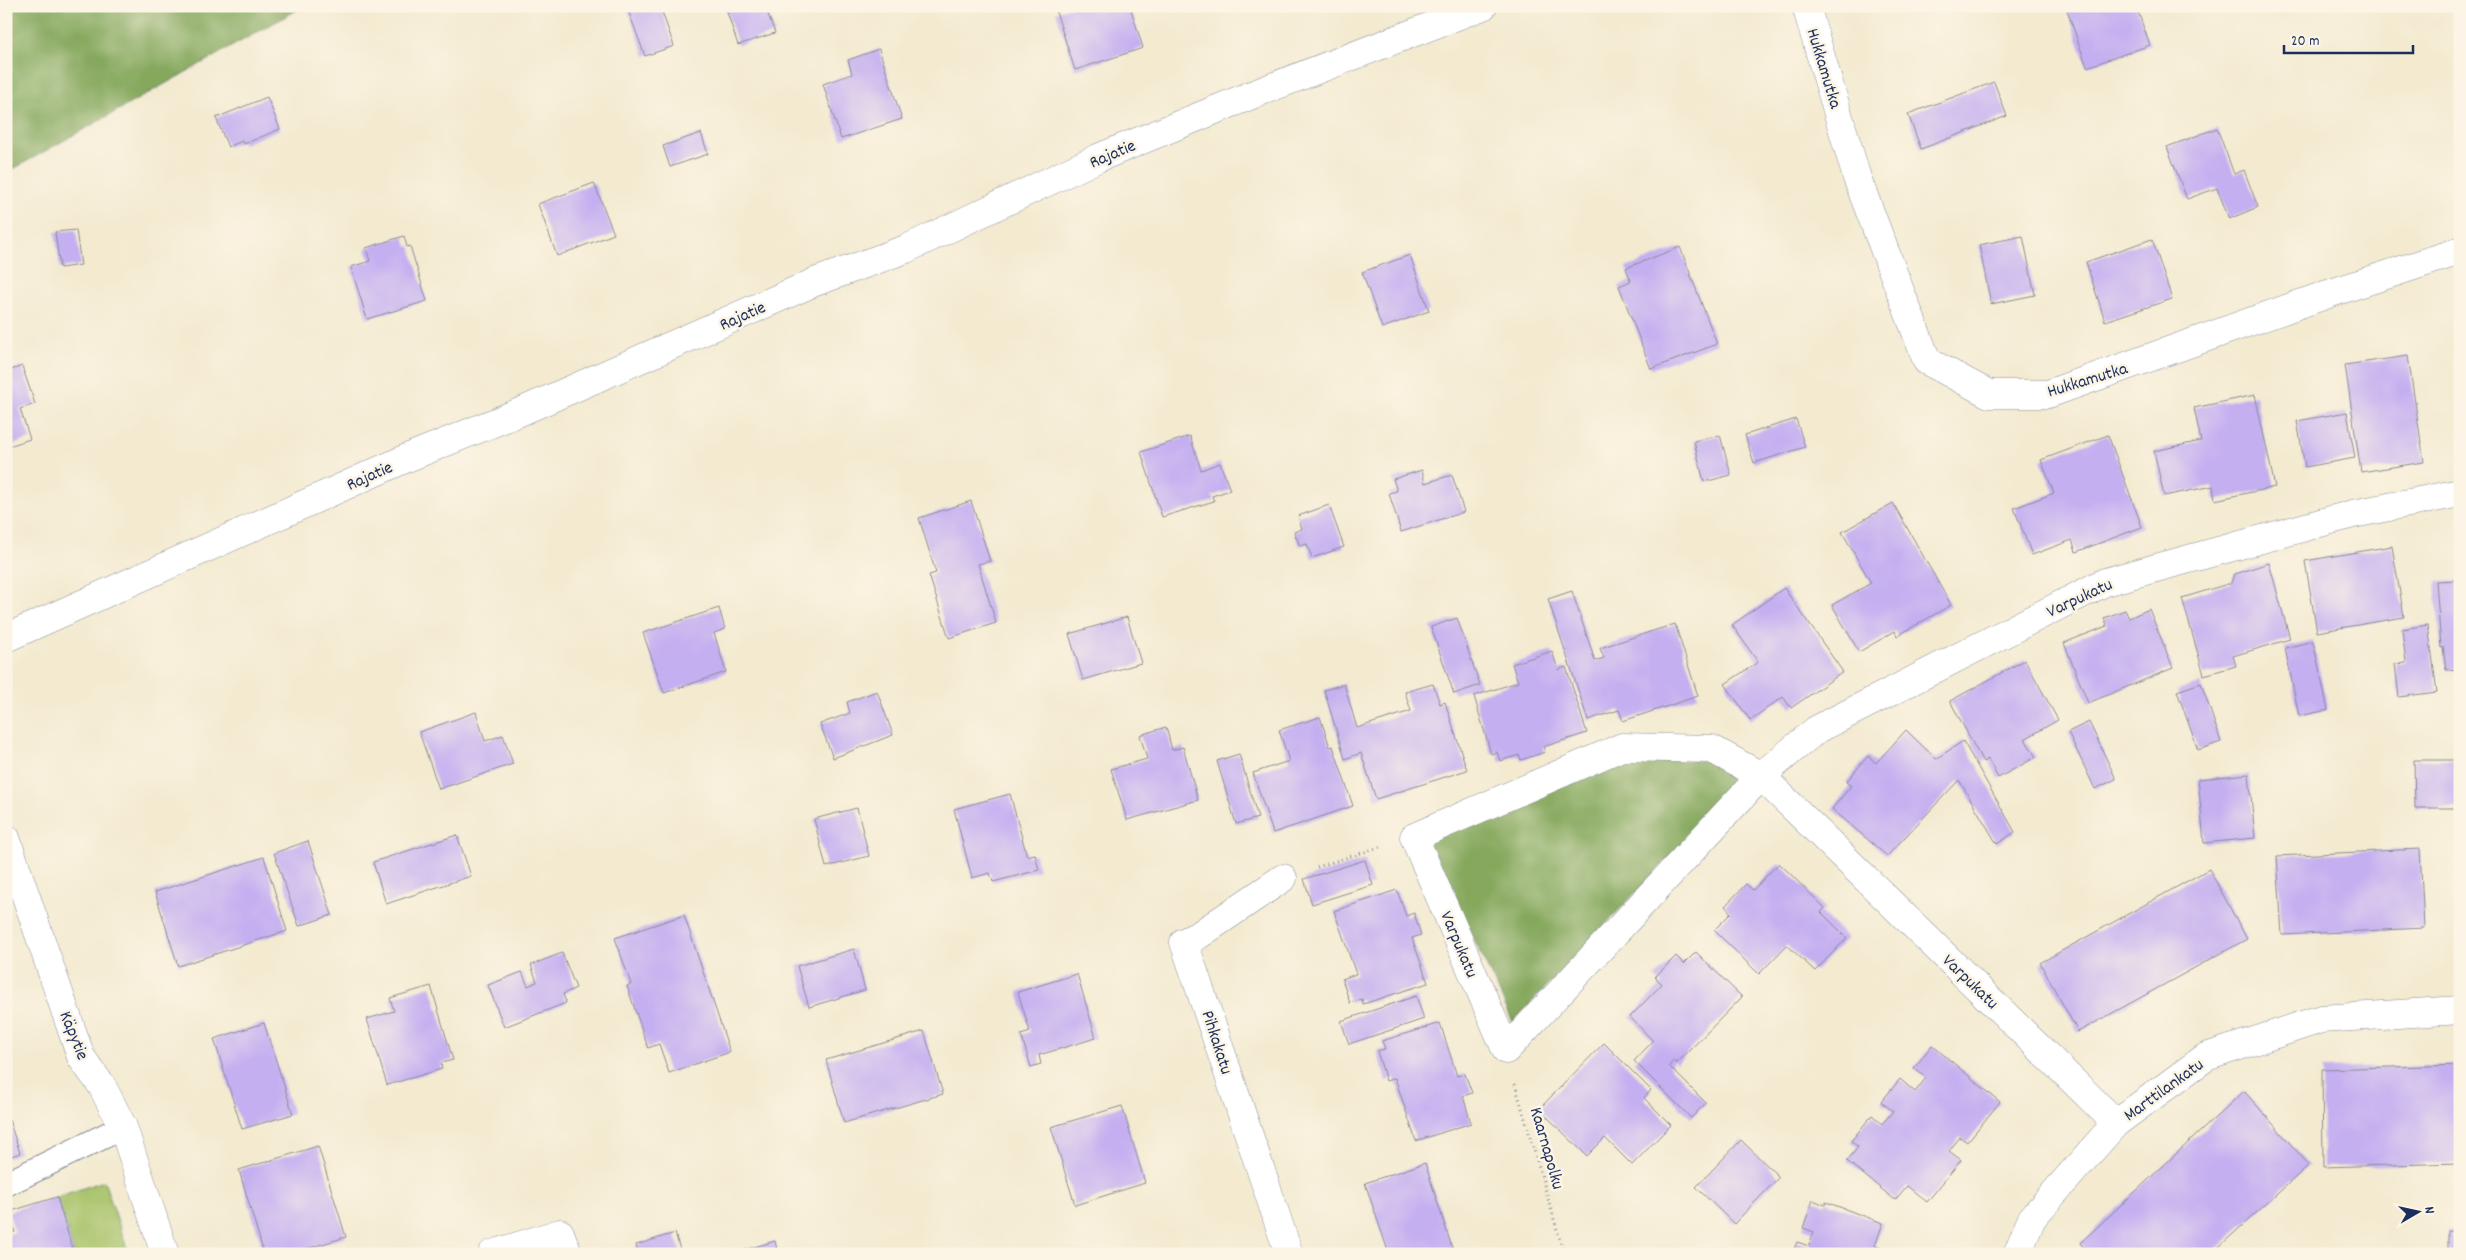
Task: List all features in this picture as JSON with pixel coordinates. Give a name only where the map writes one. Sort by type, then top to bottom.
[{"type":"street","name":"Rajatie","points":[[6,638],[407,458],[520,412],[815,282],[906,248],[1098,158],[1254,94],[1483,6]]},
{"type":"street","name":"Hukkamutka","points":[[1806,6],[1857,178],[1927,361],[1989,394],[2048,394],[2328,294],[2460,251]]},
{"type":"street","name":"Varpukatu","points":[[2116,1123],[1761,776],[1712,749],[1622,747],[1414,837],[1506,1050],[1761,776],[1816,730],[2105,582],[2353,514],[2460,493]]},
{"type":"street","name":"Käpytie","points":[[6,838],[81,1056],[102,1086],[123,1127],[165,1254]]},
{"type":"street","name":"Pihkakatu","points":[[1283,878],[1199,936],[1184,942],[1289,1254]]},
{"type":"street","name":"Marttilankatu","points":[[2017,1254],[2032,1218],[2116,1123],[2206,1057],[2321,1019],[2460,1010]]},
{"type":"street","points":[[492,1254],[564,1243]]},
{"type":"lane","points":[[6,1184],[123,1127]]},
{"type":"path","points":[[1283,878],[1414,837]]},
{"type":"path","name":"Kaarnapolku","points":[[1506,1050],[1564,1254]]},
{"type":"green space","points":[[6,6],[304,6],[6,173]]},
{"type":"green space","points":[[1621,758],[1709,761],[1741,781],[1513,1022],[1428,841]]},
{"type":"green space","points":[[104,1181],[129,1254],[74,1254],[57,1197]]},
{"type":"building","points":[[639,6],[660,6],[674,46],[645,56],[628,10]]},
{"type":"building","points":[[725,6],[765,6],[775,33],[738,45]]},
{"type":"building","points":[[1074,6],[1130,6],[1143,48],[1075,70],[1056,12]]},
{"type":"building","points":[[2078,6],[2136,6],[2150,45],[2087,67],[2067,10]]},
{"type":"building","points":[[879,49],[902,119],[841,139],[823,84],[852,74],[848,60]]},
{"type":"building","points":[[1994,82],[2007,116],[1921,149],[1908,114]]},
{"type":"building","points":[[267,97],[280,129],[244,144],[242,141],[228,147],[216,118]]},
{"type":"building","points":[[2217,128],[2234,174],[2244,170],[2258,207],[2229,219],[2217,188],[2187,199],[2167,147]]},
{"type":"building","points":[[701,133],[708,154],[670,167],[663,146]]},
{"type":"building","points":[[594,183],[614,234],[557,256],[538,204]]},
{"type":"building","points":[[76,230],[81,265],[60,268],[55,232]]},
{"type":"building","points":[[404,236],[407,247],[410,246],[427,301],[367,319],[351,267],[370,261],[366,248]]},
{"type":"building","points":[[2023,236],[2035,295],[1991,304],[1979,245]]},
{"type":"building","points":[[2152,239],[2172,299],[2105,321],[2086,262]]},
{"type":"building","points":[[1680,247],[1717,344],[1651,369],[1619,286],[1631,281],[1626,268]]},
{"type":"building","points":[[1410,255],[1429,311],[1382,328],[1362,272]]},
{"type":"building","points":[[2408,356],[2424,462],[2361,472],[2345,365]]},
{"type":"building","points":[[22,366],[35,404],[20,409],[30,439],[6,447],[6,372]]},
{"type":"building","points":[[2255,395],[2275,487],[2215,500],[2213,486],[2164,496],[2154,451],[2201,441],[2194,408]]},
{"type":"building","points":[[2347,412],[2355,458],[2305,467],[2297,421]]},
{"type":"building","points":[[1796,419],[1805,447],[1754,463],[1745,435]]},
{"type":"building","points":[[1720,435],[1731,475],[1704,482],[1694,441]]},
{"type":"building","points":[[2108,435],[2142,527],[2076,552],[2072,540],[2032,555],[2014,508],[2054,493],[2041,460]]},
{"type":"building","points":[[1190,436],[1201,470],[1220,463],[1230,490],[1212,496],[1214,501],[1162,517],[1141,452]]},
{"type":"building","points":[[1422,470],[1425,483],[1452,475],[1464,512],[1401,532],[1389,493],[1397,491],[1393,479]]},
{"type":"building","points":[[971,501],[990,561],[978,564],[996,623],[949,638],[929,575],[936,573],[919,518]]},
{"type":"building","points":[[1893,503],[1951,605],[1897,636],[1895,631],[1859,652],[1832,605],[1871,583],[1842,532]]},
{"type":"building","points":[[1329,505],[1344,547],[1312,558],[1307,544],[1300,546],[1294,532],[1302,529],[1298,516]]},
{"type":"building","points":[[2392,546],[2404,617],[2317,632],[2305,561]]},
{"type":"building","points":[[2269,563],[2290,639],[2233,656],[2236,666],[2204,675],[2182,598],[2231,583],[2234,574]]},
{"type":"building","points":[[2460,580],[2460,669],[2446,670],[2443,647],[2441,648],[2436,581]]},
{"type":"building","points":[[1784,588],[1843,672],[1791,708],[1783,697],[1750,720],[1725,684],[1758,662],[1732,625]]},
{"type":"building","points":[[1572,591],[1595,661],[1604,658],[1600,648],[1675,624],[1698,696],[1623,721],[1619,710],[1588,720],[1548,599]]},
{"type":"building","points":[[719,608],[725,629],[714,633],[726,672],[664,693],[643,633]]},
{"type":"building","points":[[2149,609],[2173,668],[2088,703],[2064,643],[2107,626],[2104,618],[2125,610],[2129,618]]},
{"type":"building","points":[[1127,617],[1141,663],[1083,680],[1069,634]]},
{"type":"building","points":[[1457,618],[1480,685],[1454,694],[1431,627]]},
{"type":"building","points":[[2428,625],[2437,692],[2399,697],[2395,664],[2406,663],[2402,629]]},
{"type":"building","points":[[2313,641],[2328,710],[2299,716],[2285,648]]},
{"type":"building","points":[[1552,651],[1558,670],[1566,667],[1587,733],[1543,747],[1545,752],[1521,760],[1519,755],[1500,761],[1497,752],[1491,754],[1474,696],[1518,682],[1512,664]]},
{"type":"building","points":[[2025,660],[2058,720],[2025,739],[2036,757],[1998,778],[1988,759],[1983,762],[1950,701]]},
{"type":"building","points":[[2201,683],[2221,742],[2198,750],[2177,691]]},
{"type":"building","points":[[1344,684],[1357,728],[1411,711],[1405,692],[1433,684],[1440,704],[1445,702],[1467,770],[1376,799],[1361,753],[1345,759],[1324,690]]},
{"type":"building","points":[[877,691],[893,735],[833,758],[820,724],[850,713],[847,702]]},
{"type":"building","points":[[476,712],[485,741],[503,735],[513,764],[439,789],[419,732]]},
{"type":"building","points":[[1320,717],[1330,747],[1333,746],[1353,806],[1273,833],[1253,773],[1289,761],[1279,730]]},
{"type":"building","points":[[2089,722],[2116,779],[2095,789],[2068,732]]},
{"type":"building","points":[[1166,727],[1172,750],[1183,747],[1198,800],[1127,820],[1111,769],[1147,759],[1140,735]]},
{"type":"building","points":[[1906,730],[1936,759],[1963,741],[2015,832],[1997,844],[1959,780],[1887,856],[1832,809],[1851,786],[1846,782],[1868,756],[1876,763]]},
{"type":"building","points":[[1239,754],[1258,818],[1236,824],[1217,761]]},
{"type":"building","points":[[2414,760],[2460,760],[2460,808],[2415,808]]},
{"type":"building","points":[[2249,774],[2255,838],[2204,843],[2198,779]]},
{"type":"building","points":[[1010,794],[1027,856],[1035,854],[1039,870],[993,882],[990,873],[972,878],[954,809]]},
{"type":"building","points":[[857,808],[869,856],[826,867],[814,819]]},
{"type":"building","points":[[457,835],[471,876],[386,904],[373,862]]},
{"type":"building","points":[[308,841],[332,915],[299,926],[274,853]]},
{"type":"building","points":[[2420,849],[2424,928],[2282,935],[2277,856]]},
{"type":"building","points":[[264,857],[287,931],[178,966],[155,892]]},
{"type":"building","points":[[1365,860],[1373,885],[1312,904],[1304,879]]},
{"type":"building","points":[[1779,863],[1825,908],[1821,912],[1847,938],[1815,971],[1787,945],[1759,974],[1714,930],[1731,913],[1725,906],[1746,884],[1753,890]]},
{"type":"building","points":[[2209,869],[2247,939],[2078,1032],[2040,963]]},
{"type":"building","points":[[1397,890],[1406,916],[1414,913],[1421,935],[1412,938],[1428,983],[1363,1004],[1362,999],[1350,1003],[1342,979],[1356,974],[1334,911]]},
{"type":"building","points":[[684,915],[730,1052],[669,1073],[659,1044],[648,1048],[627,986],[631,984],[615,938]]},
{"type":"building","points":[[854,949],[865,990],[809,1007],[797,966]]},
{"type":"building","points":[[1696,952],[1742,997],[1676,1064],[1674,1060],[1669,1066],[1706,1103],[1691,1118],[1634,1061],[1653,1041],[1630,1017],[1662,984],[1655,977],[1676,956],[1684,964]]},
{"type":"building","points":[[562,953],[576,988],[563,994],[566,1003],[504,1027],[488,985],[522,972],[528,986],[537,982],[531,965]]},
{"type":"building","points":[[1077,974],[1096,1038],[1039,1055],[1041,1064],[1031,1067],[1021,1035],[1030,1032],[1018,992]]},
{"type":"building","points":[[431,986],[453,1060],[441,1063],[442,1069],[387,1085],[367,1019],[394,1011],[390,998]]},
{"type":"building","points":[[1416,996],[1424,1019],[1349,1044],[1341,1021]]},
{"type":"building","points":[[264,1023],[293,1114],[242,1129],[214,1039]]},
{"type":"building","points":[[1440,1023],[1457,1076],[1465,1074],[1472,1093],[1463,1096],[1471,1123],[1416,1141],[1395,1078],[1386,1081],[1377,1051],[1385,1049],[1382,1041]]},
{"type":"building","points":[[924,1031],[943,1094],[844,1123],[826,1060]]},
{"type":"building","points":[[1604,1043],[1651,1090],[1644,1098],[1671,1125],[1632,1165],[1605,1138],[1587,1156],[1539,1109]]},
{"type":"building","points":[[1932,1045],[2000,1102],[1967,1142],[1960,1137],[1949,1151],[1961,1160],[1927,1202],[1907,1186],[1895,1200],[1847,1161],[1858,1147],[1851,1141],[1872,1115],[1882,1124],[1893,1111],[1881,1102],[1900,1079],[1915,1092],[1926,1078],[1914,1068]]},
{"type":"building","points":[[2460,1065],[2460,1163],[2323,1167],[2322,1069]]},
{"type":"building","points":[[2244,1091],[2309,1165],[2211,1254],[2089,1254],[2080,1243]]},
{"type":"building","points":[[1122,1106],[1145,1183],[1075,1205],[1051,1127]]},
{"type":"building","points":[[9,1120],[20,1153],[6,1158],[6,1121]]},
{"type":"building","points":[[1741,1140],[1779,1177],[1734,1224],[1696,1187]]},
{"type":"building","points":[[318,1146],[346,1237],[289,1254],[264,1254],[239,1170]]},
{"type":"building","points":[[1425,1163],[1454,1254],[1389,1254],[1365,1183]]},
{"type":"building","points":[[57,1197],[74,1254],[6,1254],[6,1235],[15,1232],[8,1212]]},
{"type":"building","points":[[1813,1200],[1825,1205],[1826,1202],[1883,1223],[1875,1246],[1896,1254],[1792,1254],[1797,1242],[1809,1246],[1814,1232],[1803,1228]]},
{"type":"building","points":[[2448,1231],[2460,1231],[2460,1254],[2448,1254]]},
{"type":"building","points":[[675,1233],[681,1253],[639,1254],[636,1245]]},
{"type":"building","points":[[775,1241],[778,1254],[734,1254],[734,1253]]}]
